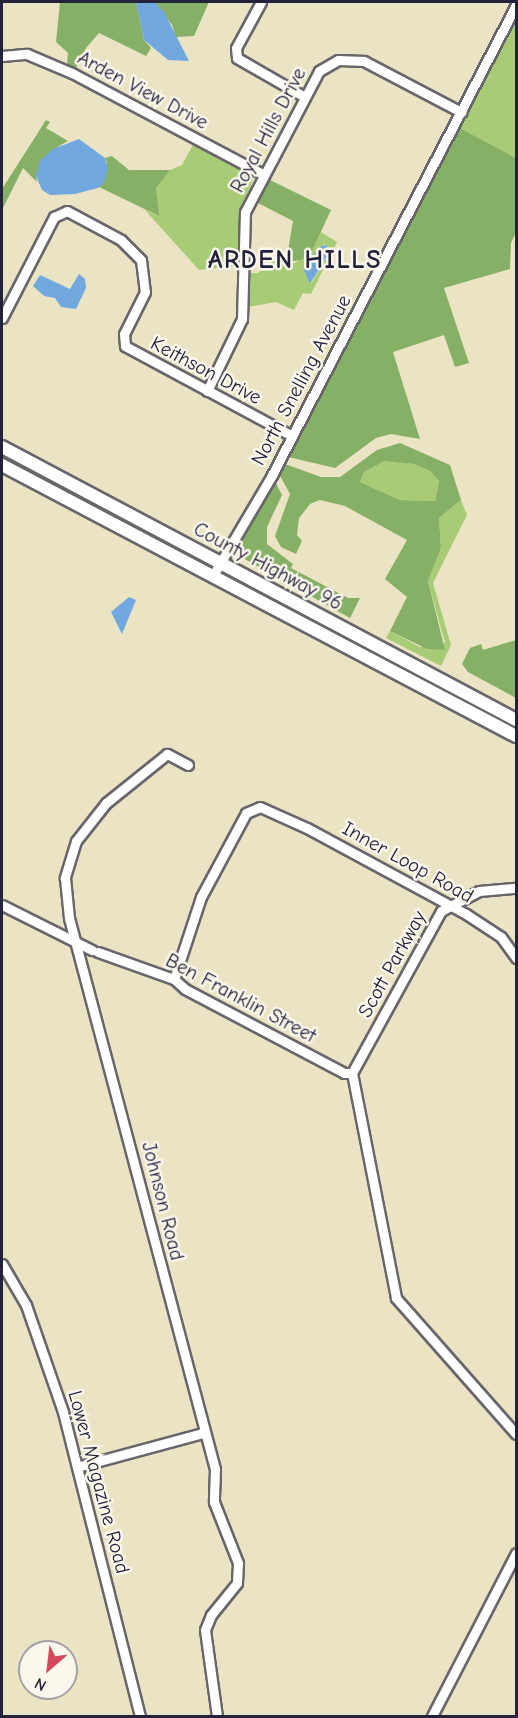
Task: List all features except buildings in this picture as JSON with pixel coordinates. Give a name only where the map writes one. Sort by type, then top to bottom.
[{"type":"main road","name":"County Highway 96","points":[[2,447],[516,720]]},
{"type":"main road","name":"County Highway 96","points":[[2,465],[516,736]]},
{"type":"street","points":[[261,2],[236,48],[237,58],[303,96]]},
{"type":"street","name":"North Snelling Avenue","points":[[212,577],[292,436],[516,5]]},
{"type":"street","name":"Arden View Drive","points":[[2,56],[27,54],[72,73],[263,174]]},
{"type":"street","name":"Royal Hills Drive","points":[[207,391],[242,319],[242,226],[248,203],[303,96],[319,71],[338,60],[351,59],[371,64],[461,112]]},
{"type":"street","name":"Keithson Drive","points":[[2,318],[54,217],[68,211],[122,240],[141,260],[145,292],[124,334],[125,346],[292,436]]},
{"type":"street","name":"Johnson Road","points":[[188,765],[167,754],[106,804],[76,841],[65,878],[76,942],[203,1433],[215,1469],[214,1502],[227,1530],[238,1571],[234,1588],[211,1615],[205,1630],[217,1716]]},
{"type":"street","name":"Inner Loop Road","points":[[174,979],[186,948],[191,918],[246,813],[260,807],[273,810],[448,904],[501,937],[516,957]]},
{"type":"street","name":"Scott Parkway","points":[[352,1073],[448,904],[479,891],[516,888]]},
{"type":"street","name":"Ben Franklin Street","points":[[2,905],[95,951],[174,979],[185,989],[322,1062],[344,1073],[352,1073]]},
{"type":"street","points":[[352,1073],[357,1086],[396,1298],[516,1434]]},
{"type":"street","name":"Lower Magazine Road","points":[[2,1264],[26,1305],[63,1412],[140,1716]]},
{"type":"street","points":[[77,1467],[203,1433]]},
{"type":"street","points":[[432,1716],[516,1553]]},
{"type":"green space","points":[[60,2],[136,2],[144,40],[151,48],[146,56],[99,33],[86,48],[75,70],[67,65],[68,53],[56,42]]},
{"type":"green space","points":[[154,2],[209,2],[194,36],[176,37],[172,25]]},
{"type":"green space","points":[[516,20],[516,158],[458,127]]},
{"type":"green space","points":[[46,120],[50,122],[46,128],[68,141],[59,146],[36,176],[37,182],[23,168],[2,210],[2,189]]},
{"type":"green space","points":[[458,127],[516,158],[516,232],[511,243],[510,269],[444,288],[469,363],[455,367],[444,335],[393,352],[420,439],[391,434],[376,438],[335,468],[288,457]]},
{"type":"green space","points":[[194,143],[254,175],[238,228],[238,266],[199,270],[145,210],[157,215],[154,194],[159,182],[170,170],[182,165]]},
{"type":"green space","points":[[112,156],[129,170],[170,170],[156,188],[159,216],[99,187],[107,163],[105,158]]},
{"type":"green space","points":[[266,178],[331,210],[312,251],[302,260],[286,262],[293,221],[254,201]]},
{"type":"green space","points":[[321,232],[337,242],[311,294],[303,293],[294,310],[276,302],[248,307],[247,273],[258,273],[271,261],[295,263],[312,251]],"holes":[[[324,244],[328,254],[311,284],[303,268]]]},
{"type":"green space","points":[[400,443],[450,465],[461,500],[439,518],[441,548],[428,581],[445,650],[427,649],[390,631],[407,597],[385,579],[407,540],[345,506],[320,500],[310,504],[299,518],[297,535],[302,541],[296,554],[281,547],[275,536],[290,494],[279,474],[285,464],[321,477],[340,477],[377,450]],"holes":[[[384,461],[414,464],[430,471],[439,481],[435,501],[400,500],[360,482],[364,472]]]},
{"type":"green space","points":[[384,460],[414,464],[430,471],[439,481],[435,501],[400,500],[360,482],[364,472]]},
{"type":"green space","points":[[275,481],[282,495],[267,527],[267,544],[293,564],[291,568],[348,598],[360,598],[350,618],[234,553]]},
{"type":"green space","points":[[461,500],[467,515],[433,583],[451,645],[441,666],[386,638],[390,631],[420,647],[445,643],[428,581],[441,548],[439,518]]},
{"type":"green space","points":[[516,640],[516,698],[468,672],[462,664],[470,648],[481,644],[483,650]]},
{"type":"water","points":[[136,2],[154,2],[164,12],[189,61],[168,60],[144,40]]},
{"type":"water","points":[[79,139],[105,158],[108,169],[104,183],[98,188],[75,194],[50,195],[42,190],[36,176],[40,161],[53,149]]},
{"type":"water","points":[[327,245],[328,254],[310,284],[303,268],[321,246]]},
{"type":"water","points":[[79,274],[85,279],[86,288],[76,309],[61,307],[55,298],[44,296],[33,286],[40,275],[70,289]]},
{"type":"water","points":[[129,597],[136,600],[122,634],[111,612]]},
{"type":"district","name":"ARDEN HILLS","points":[[295,261]]}]
